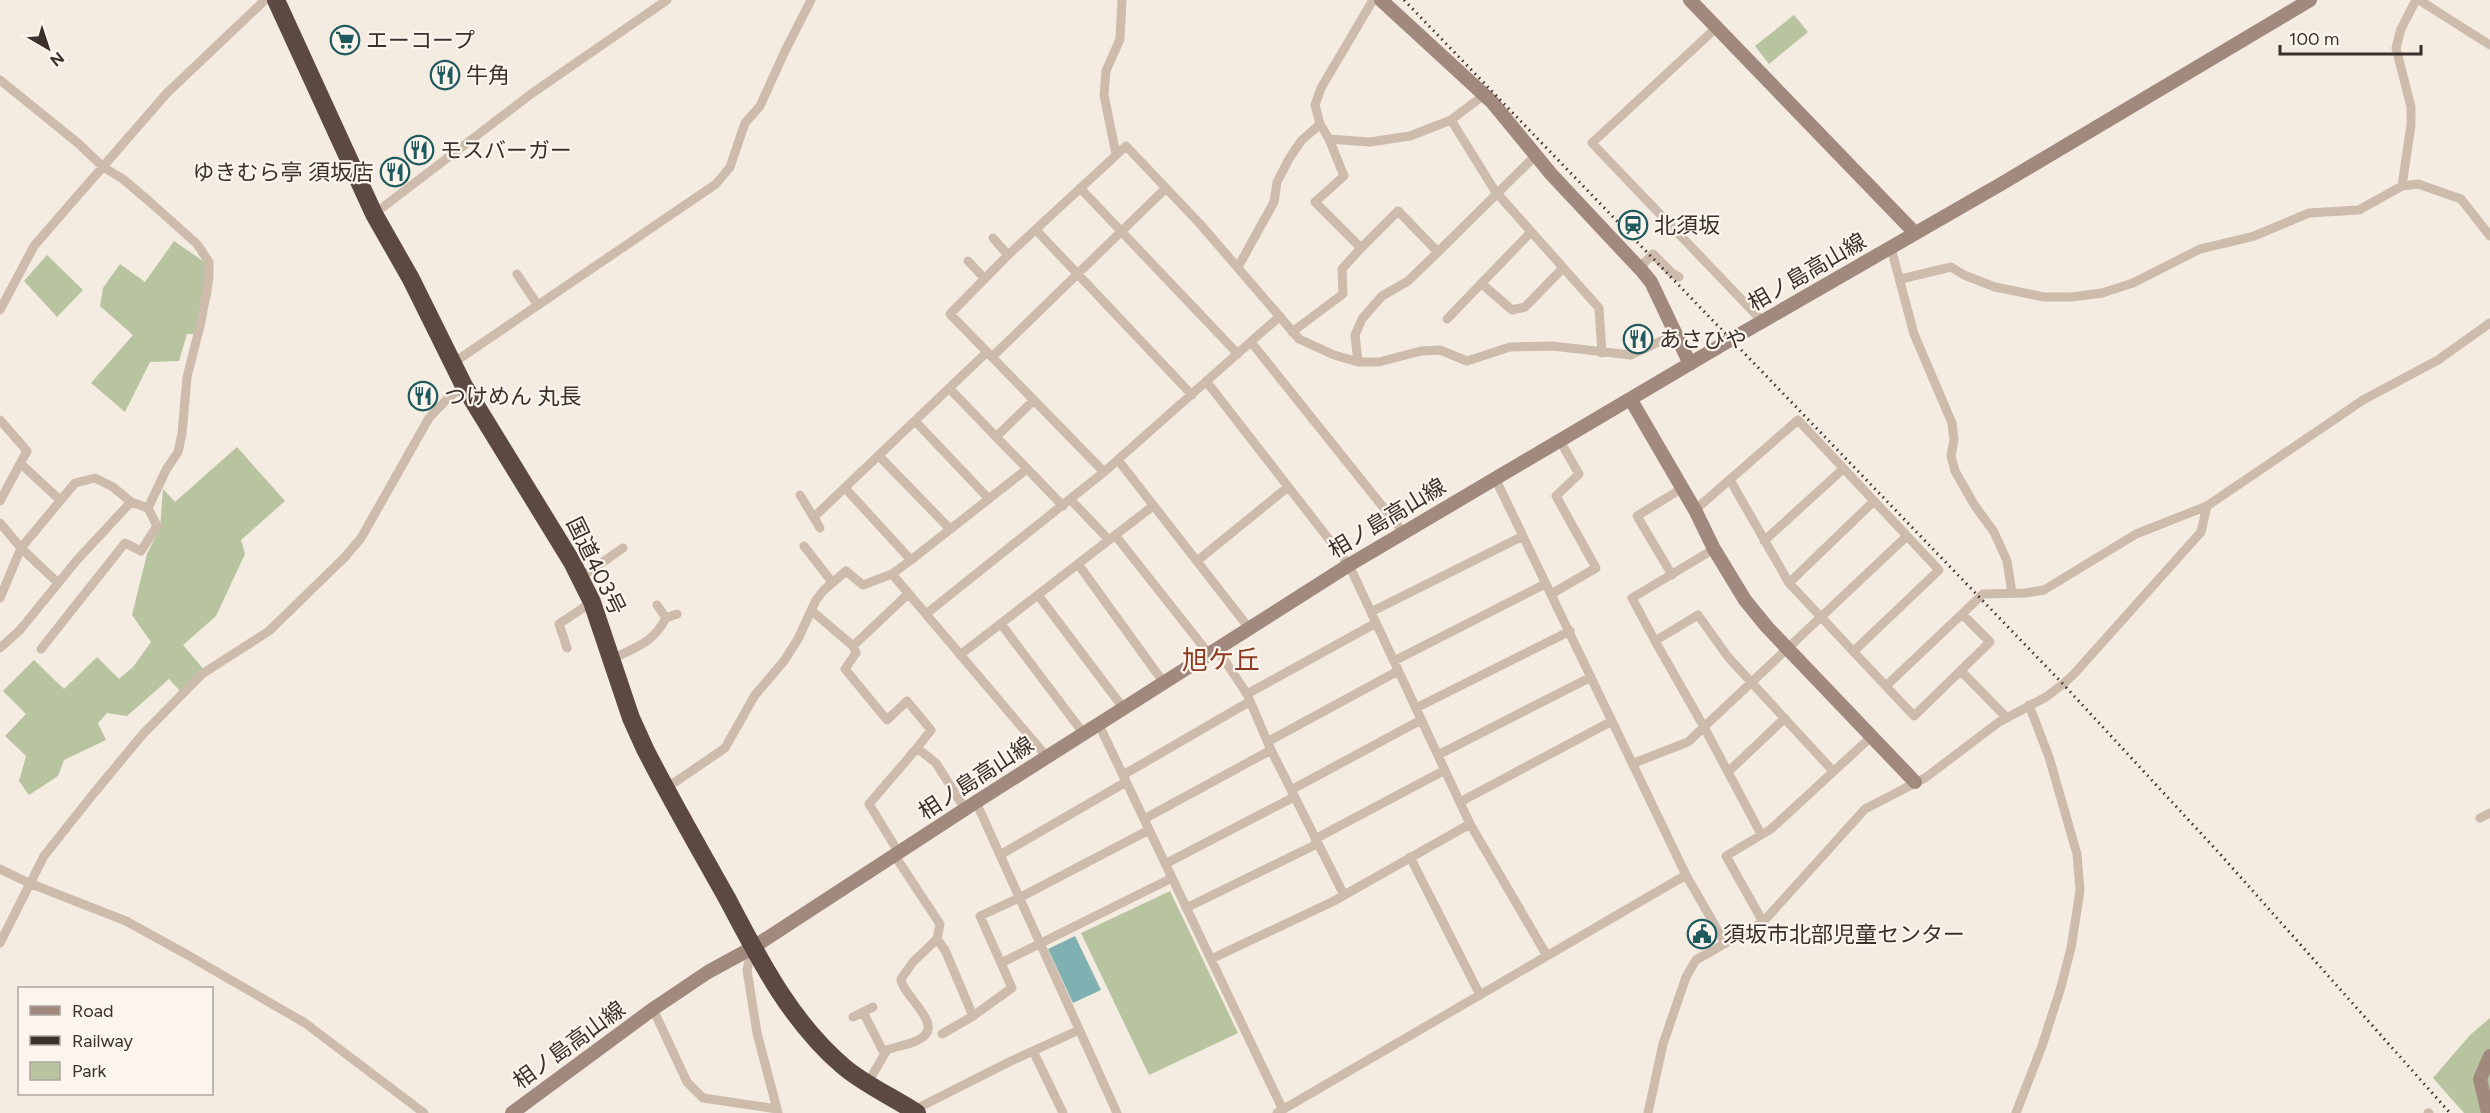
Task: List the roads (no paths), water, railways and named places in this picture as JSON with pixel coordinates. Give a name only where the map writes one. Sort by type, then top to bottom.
[{"type":"highway","name":"国道403号","points":[[276,0],[374,214],[411,279],[464,386],[580,578],[592,602],[631,718],[665,789],[752,948],[787,1005],[814,1038],[843,1066],[867,1084],[916,1112]]},
{"type":"main road","points":[[1381,0],[1484,95],[1651,282],[1690,364]]},
{"type":"main road","points":[[1690,0],[1915,233]]},
{"type":"main road","name":"相ノ島高山線","points":[[512,1113],[653,1009],[708,972],[752,948],[970,805],[1349,565],[2310,0]]},
{"type":"main road","points":[[1631,399],[1695,510],[1714,549],[1745,600],[1787,648],[1915,783]]},
{"type":"main road","points":[[2488,1113],[2480,1079],[2490,1056]]},
{"type":"street","points":[[0,310],[34,246],[167,93],[265,0]]},
{"type":"street","points":[[374,214],[531,94],[667,0]]},
{"type":"street","points":[[453,363],[537,304],[652,230],[716,184],[730,167],[745,123],[760,106],[811,0]]},
{"type":"street","points":[[1116,154],[1104,95],[1106,71],[1120,39],[1122,0]]},
{"type":"street","points":[[1361,248],[1315,202],[1344,176],[1329,139],[1320,124],[1315,105],[1322,88],[1373,0]]},
{"type":"street","points":[[2402,186],[2411,125],[2411,107],[2396,48],[2402,29],[2417,0],[2490,45]]},
{"type":"street","points":[[1716,28],[1592,143],[1763,322]]},
{"type":"street","points":[[0,80],[103,167],[123,179],[157,208],[197,244],[208,262],[209,277],[201,322],[187,377],[182,434],[178,452],[166,470],[148,508]]},
{"type":"street","points":[[1329,139],[1370,142],[1410,136],[1451,120],[1484,95]]},
{"type":"street","points":[[1451,120],[1498,194],[1530,233],[1599,308],[1602,352]]},
{"type":"street","points":[[1238,267],[1274,201],[1277,182],[1289,159],[1301,141],[1320,124]]},
{"type":"street","points":[[1104,472],[950,314],[1008,255],[1126,146],[1238,267],[1292,332],[1299,339],[1314,347],[1358,362],[1379,362],[1421,351],[1440,350],[1467,361],[1510,347],[1552,346],[1631,355],[1676,334]]},
{"type":"street","points":[[1358,362],[1355,335],[1362,320],[1382,296],[1408,281],[1536,155]]},
{"type":"street","points":[[1901,279],[1951,267],[1964,275],[1995,287],[2044,297],[2072,297],[2102,293],[2133,283],[2200,249],[2254,236],[2309,213],[2359,210],[2402,186],[2418,184],[2461,199],[2490,236]]},
{"type":"street","points":[[1080,188],[1238,354]]},
{"type":"street","points":[[813,517],[950,388],[990,355],[1077,274],[1166,188]]},
{"type":"street","points":[[1292,332],[1343,294],[1342,269],[1398,212],[1438,252]]},
{"type":"street","points":[[1036,230],[1192,395]]},
{"type":"street","points":[[1447,319],[1530,233]]},
{"type":"street","points":[[993,238],[1008,255]]},
{"type":"street","points":[[1891,248],[1914,334],[1952,423],[1954,440],[1951,456],[1955,471],[1994,532],[2007,561],[2012,593]]},
{"type":"street","points":[[1639,268],[1653,254],[1678,277]]},
{"type":"street","points":[[968,261],[985,279]]},
{"type":"street","points":[[1482,284],[1512,310],[1525,307],[1563,268]]},
{"type":"street","points":[[517,274],[537,304]]},
{"type":"street","points":[[926,614],[1071,500],[1280,316]]},
{"type":"street","points":[[1887,685],[1983,594],[2044,590],[2136,534],[2207,506],[2363,400],[2438,360],[2490,323]]},
{"type":"street","points":[[1251,342],[1403,532]]},
{"type":"street","points":[[1206,381],[1349,565],[1470,824],[1546,954]]},
{"type":"street","points":[[0,943],[44,856],[94,793],[178,696],[202,674],[269,631],[345,557],[361,538],[429,418],[448,398],[464,386]]},
{"type":"street","points":[[950,388],[1063,506]]},
{"type":"street","points":[[996,437],[1034,400]]},
{"type":"street","points":[[0,420],[27,451],[0,501]]},
{"type":"street","points":[[1695,510],[1798,420],[1939,570],[1854,651]]},
{"type":"street","points":[[915,421],[988,499]]},
{"type":"street","points":[[1551,594],[1596,568],[1556,496],[1579,474],[1560,441]]},
{"type":"street","points":[[879,456],[950,529]]},
{"type":"street","points":[[1118,460],[1249,628]]},
{"type":"street","points":[[21,464],[60,500]]},
{"type":"street","points":[[665,789],[725,748],[755,695],[784,661],[816,600],[832,582],[846,571],[863,585],[892,574],[1027,469]]},
{"type":"street","points":[[1764,541],[1843,469]]},
{"type":"street","points":[[0,597],[21,548],[75,483],[95,478],[113,486],[131,502],[148,508],[156,525],[141,551],[125,543],[41,649]]},
{"type":"street","points":[[1495,478],[1686,875],[1725,943]]},
{"type":"street","points":[[1730,480],[1789,584],[1914,716],[1990,642],[1962,614]]},
{"type":"street","points":[[1197,561],[1288,487]]},
{"type":"street","points":[[845,488],[911,560]]},
{"type":"street","points":[[1672,575],[1637,516],[1681,489]]},
{"type":"street","points":[[800,495],[820,528]]},
{"type":"street","points":[[1071,500],[1112,538],[1213,651],[1248,698],[1344,895]]},
{"type":"street","points":[[1789,584],[1874,501]]},
{"type":"street","points":[[0,648],[20,630],[102,532],[131,502]]},
{"type":"street","points":[[960,655],[1153,506]]},
{"type":"street","points":[[1647,1113],[1663,1044],[1686,977],[1696,960],[1763,922],[1865,809],[1925,778],[2007,718],[2046,697],[2074,674],[2201,532],[2207,506]]},
{"type":"street","points":[[0,523],[21,548],[58,583]]},
{"type":"street","points":[[1371,612],[1523,536]]},
{"type":"street","points":[[1634,763],[1688,742],[1907,536]]},
{"type":"street","points":[[804,546],[832,582]]},
{"type":"street","points":[[580,578],[623,548]]},
{"type":"street","points":[[1714,549],[1632,598],[1761,834]]},
{"type":"street","points":[[1078,564],[1164,683]]},
{"type":"street","points":[[892,574],[1047,757]]},
{"type":"street","points":[[1394,661],[1545,584]]},
{"type":"street","points":[[853,646],[908,594]]},
{"type":"street","points":[[1038,595],[1124,709]]},
{"type":"street","points":[[567,648],[559,624],[592,602]]},
{"type":"street","points":[[657,604],[666,618]]},
{"type":"street","points":[[812,611],[853,646],[856,653],[845,669],[886,720],[907,701],[934,726],[869,804],[897,855],[940,924],[937,939],[913,962],[901,978],[901,986],[926,1016],[929,1026],[927,1034],[919,1040],[898,1045],[884,1053],[867,1084]]},
{"type":"street","points":[[612,659],[649,641],[658,633],[666,618],[676,614]]},
{"type":"street","points":[[1654,642],[1698,615],[1728,657],[1833,771]]},
{"type":"street","points":[[1000,855],[1124,779],[1248,698],[1376,623]]},
{"type":"street","points":[[1001,624],[1084,734]]},
{"type":"street","points":[[1416,708],[1570,631]]},
{"type":"street","points":[[1144,819],[1398,671]]},
{"type":"street","points":[[1961,671],[2007,718]]},
{"type":"street","points":[[1438,755],[1591,677]]},
{"type":"street","points":[[2016,1113],[2042,1047],[2061,987],[2071,948],[2080,891],[2077,854],[2049,757],[2029,705]]},
{"type":"street","points":[[1728,772],[1785,718]]},
{"type":"street","points":[[1165,864],[1422,720]]},
{"type":"street","points":[[1460,802],[1612,721]]},
{"type":"street","points":[[1099,725],[1211,959],[1280,1112],[1546,954],[1686,875]]},
{"type":"street","points":[[1763,922],[1725,856],[1771,829],[1871,737]]},
{"type":"street","points":[[917,748],[936,763],[970,805],[1000,855],[1117,1113]]},
{"type":"street","points":[[1186,908],[1316,841],[1445,770]]},
{"type":"street","points":[[2480,818],[2490,813]]},
{"type":"street","points":[[1211,959],[1344,895],[1470,824]]},
{"type":"street","points":[[942,1034],[973,1016],[1012,988],[980,916],[1149,830]]},
{"type":"street","points":[[1410,857],[1480,995]]},
{"type":"street","points":[[0,869],[29,883],[126,921],[305,1023],[424,1113]]},
{"type":"street","points":[[1001,963],[1172,878]]},
{"type":"street","points":[[937,939],[945,950],[973,1016]]},
{"type":"street","points":[[653,1009],[687,1082],[703,1098],[777,1111],[757,1033],[747,970],[752,948]]},
{"type":"street","points":[[853,1017],[873,1007]]},
{"type":"street","points":[[864,1012],[884,1053]]},
{"type":"street","points":[[916,1112],[1033,1051],[1079,1030]]},
{"type":"street","points":[[1033,1051],[1063,1113]]},
{"type":"water","points":[[1075,936],[1101,990],[1073,1003],[1048,949]]},
{"type":"railway","points":[[1404,0],[2063,684],[2220,854],[2450,1113]]},
{"type":"place","name":"エーコープ","points":[[345,40]]},
{"type":"place","name":"牛角","points":[[445,75]]},
{"type":"place","name":"モスバーガー","points":[[419,150]]},
{"type":"place","name":"ゆきむら亭 須坂店","points":[[395,172]]},
{"type":"place","name":"北須坂","points":[[1633,225]]},
{"type":"place","name":"あさひや","points":[[1638,339]]},
{"type":"place","name":"つけめん 丸長","points":[[423,396]]},
{"type":"place","name":"須坂市北部児童センター","points":[[1702,934]]},
{"type":"district","name":"旭ケ丘","points":[[1221,660]]}]
